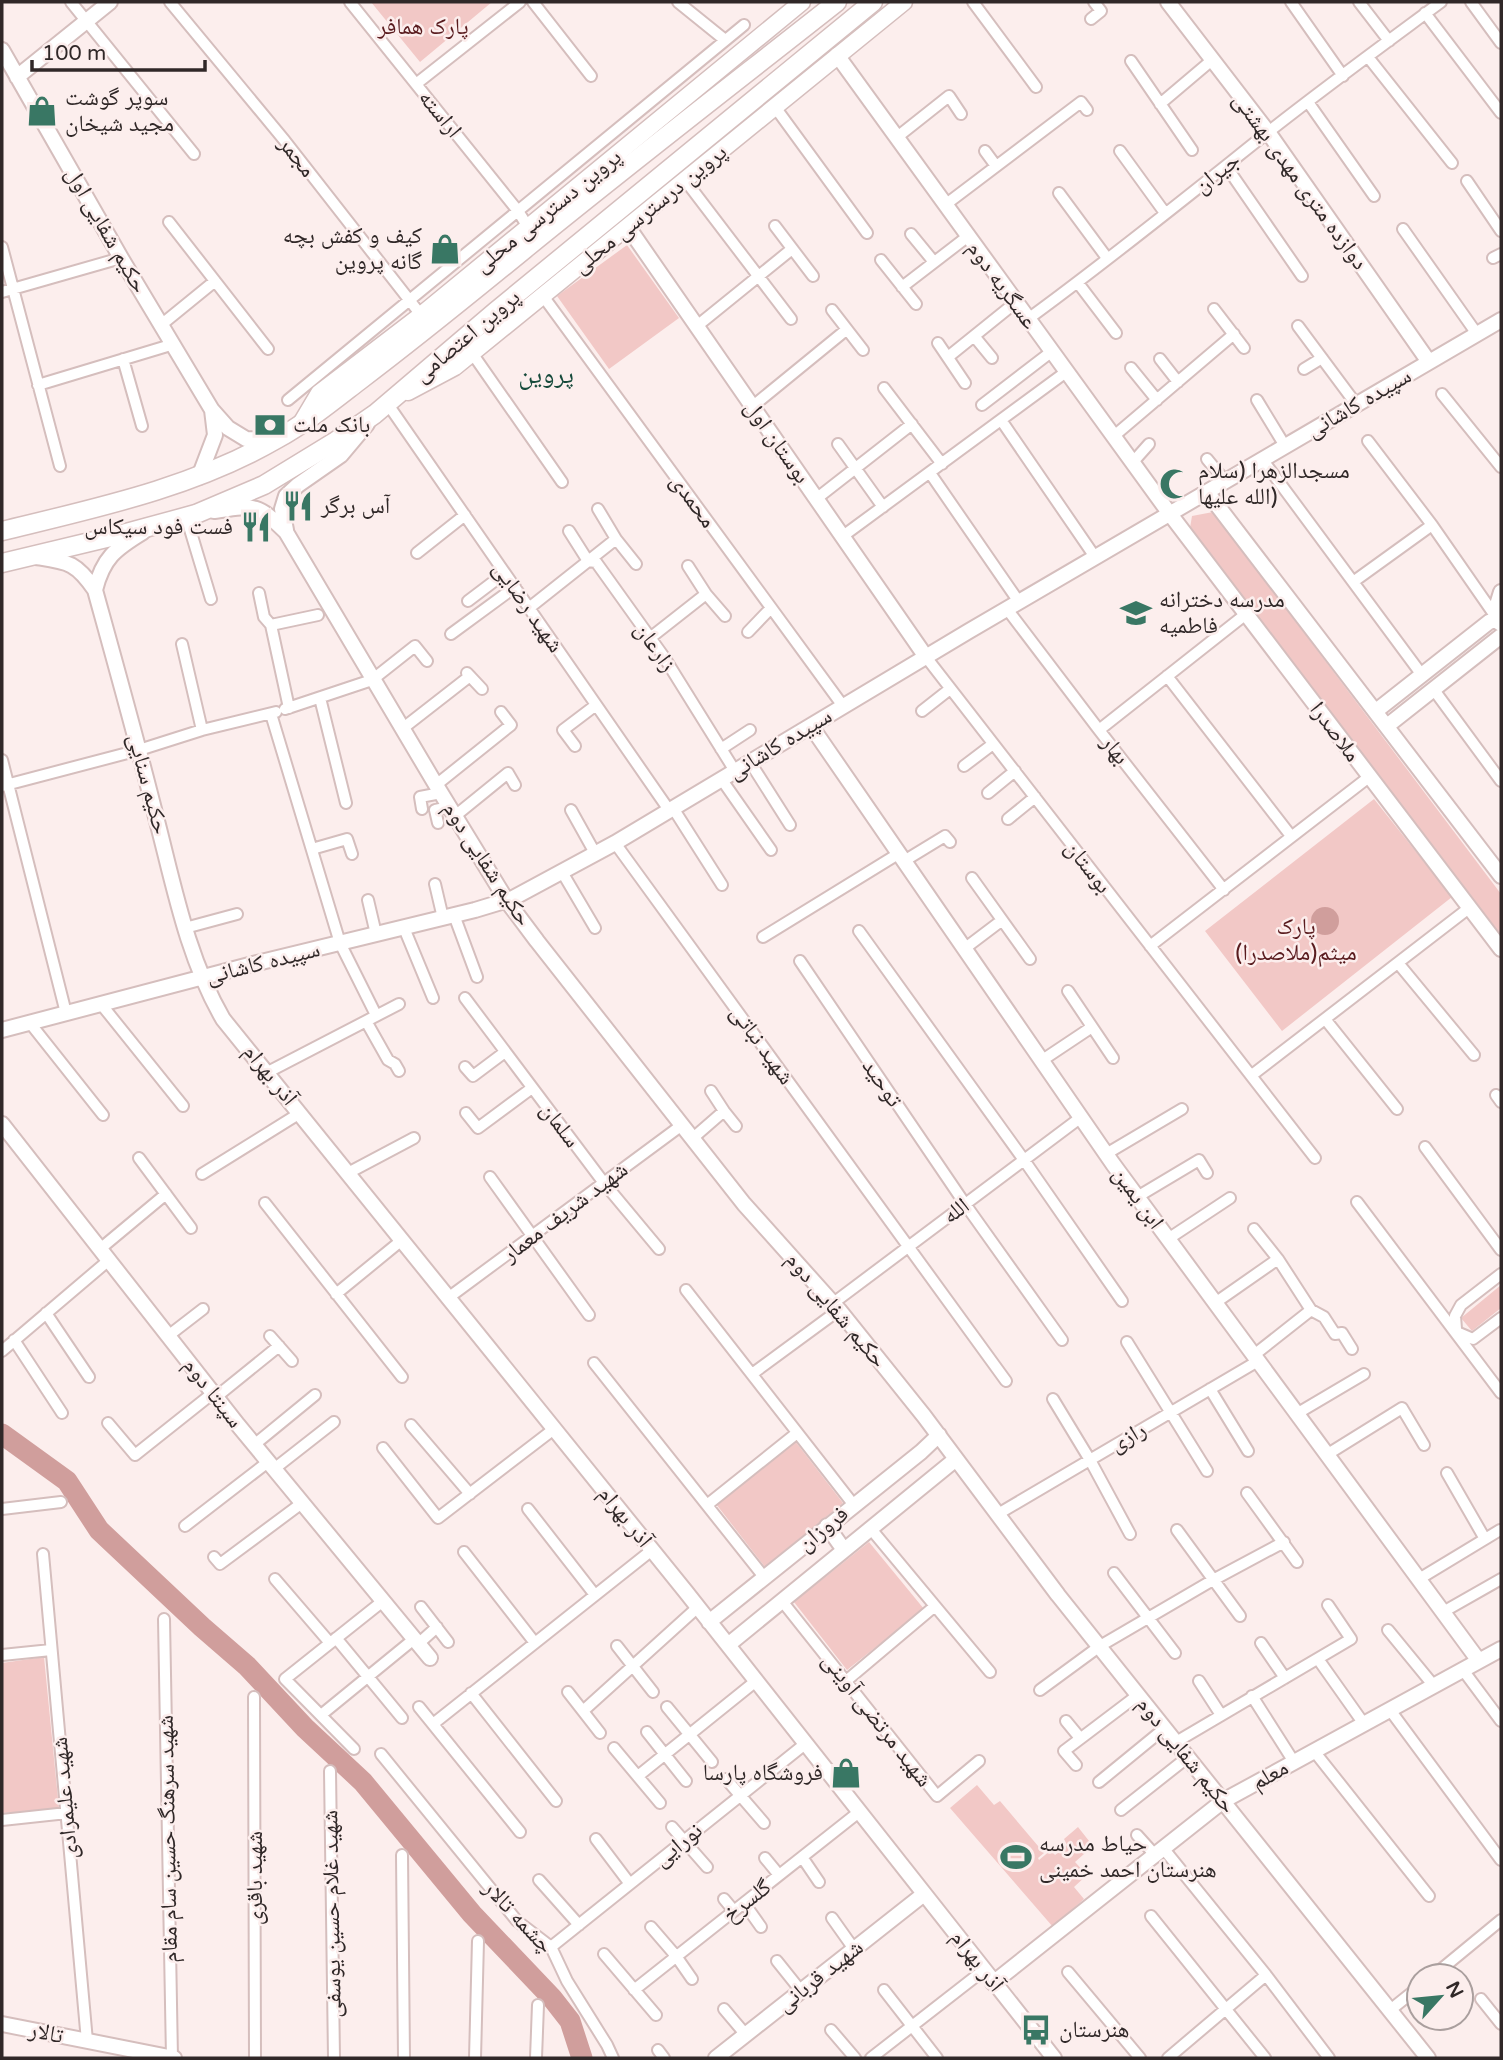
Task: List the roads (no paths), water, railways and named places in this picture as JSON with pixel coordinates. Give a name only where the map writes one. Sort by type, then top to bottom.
[{"type":"main road","points":[[754,41],[774,18],[777,2]]},
{"type":"main road","name":"پروین دسترسی محلی","points":[[300,425],[319,393],[421,315],[802,2]]},
{"type":"main road","name":"پروین اعتصامی","points":[[2,531],[176,486],[277,440],[417,337],[572,210],[837,2]]},
{"type":"main road","name":"پروین اعتصامی","points":[[2,563],[191,515],[264,485],[336,441],[381,409],[873,2]]},
{"type":"main road","name":"پروین درسترسی محلی","points":[[381,409],[455,367],[904,2]]},
{"type":"street","points":[[71,2],[194,155]]},
{"type":"street","points":[[17,77],[110,2]]},
{"type":"street","name":"مجمر","points":[[170,2],[285,141],[421,315]]},
{"type":"street","name":"اراسته","points":[[350,2],[528,227]]},
{"type":"street","points":[[416,83],[520,2]]},
{"type":"street","points":[[533,2],[591,76]]},
{"type":"street","points":[[678,2],[725,40]]},
{"type":"street","points":[[973,2],[1036,87]]},
{"type":"street","points":[[1091,19],[1101,11],[1094,2]]},
{"type":"street","name":"دوازده متری مهدی بهشتی","points":[[1168,2],[1268,132],[1429,362]]},
{"type":"street","points":[[1291,2],[1343,76]]},
{"type":"street","points":[[1359,2],[1389,41]]},
{"type":"street","name":"جیران","points":[[1028,319],[1268,132],[1441,2]]},
{"type":"street","points":[[1471,2],[1501,43]]},
{"type":"street","points":[[1425,13],[1501,113]]},
{"type":"street","points":[[288,400],[744,25]]},
{"type":"street","name":"حکیم شفایی اول","points":[[2,50],[212,410]]},
{"type":"street","name":"عسگریه دوم","points":[[837,55],[1170,514]]},
{"type":"street","points":[[1368,57],[1452,163]]},
{"type":"street","points":[[1160,104],[1212,60]]},
{"type":"street","points":[[1131,61],[1192,150]]},
{"type":"street","points":[[896,138],[949,96],[961,114]]},
{"type":"street","points":[[945,205],[1081,102],[1087,110]]},
{"type":"street","points":[[1308,102],[1374,196]]},
{"type":"street","points":[[775,107],[867,233]]},
{"type":"street","points":[[1120,150],[1166,212]]},
{"type":"street","points":[[985,151],[996,166]]},
{"type":"street","points":[[1226,166],[1302,276]]},
{"type":"street","points":[[685,180],[791,319]]},
{"type":"street","points":[[1466,181],[1501,231]]},
{"type":"street","points":[[1059,193],[1107,258]]},
{"type":"street","points":[[169,222],[268,349]]},
{"type":"street","points":[[775,226],[813,276]]},
{"type":"street","name":"بوستان اول","points":[[628,227],[926,657]]},
{"type":"street","points":[[1403,229],[1477,334]]},
{"type":"street","points":[[911,234],[934,262]]},
{"type":"street","points":[[902,287],[967,237]]},
{"type":"street","points":[[2,247],[7,291],[38,385],[60,466]]},
{"type":"street","points":[[697,326],[792,249]]},
{"type":"street","points":[[7,291],[121,258]]},
{"type":"street","points":[[881,260],[916,304]]},
{"type":"street","points":[[161,325],[215,281]]},
{"type":"street","points":[[1078,282],[1116,333]]},
{"type":"street","name":"محمدی","points":[[543,296],[843,706]]},
{"type":"street","points":[[948,357],[1015,303]]},
{"type":"street","points":[[1214,309],[1244,348]]},
{"type":"street","points":[[832,310],[863,350]]},
{"type":"street","name":"سپیده کاشانی","points":[[2,1030],[507,901],[615,843],[1013,605],[1501,320]]},
{"type":"street","points":[[1298,326],[1356,404]]},
{"type":"street","points":[[753,406],[846,330]]},
{"type":"street","points":[[1114,436],[1234,334]]},
{"type":"street","points":[[974,336],[992,358]]},
{"type":"street","points":[[938,343],[965,383]]},
{"type":"street","points":[[38,385],[174,344]]},
{"type":"street","points":[[982,405],[1051,352]]},
{"type":"street","points":[[472,353],[562,482]]},
{"type":"street","points":[[1304,369],[1322,358]]},
{"type":"street","points":[[124,359],[142,426]]},
{"type":"street","points":[[1160,359],[1178,382]]},
{"type":"street","points":[[1131,368],[1157,400]]},
{"type":"street","points":[[843,536],[1066,372]]},
{"type":"street","points":[[884,388],[942,464]]},
{"type":"street","points":[[1442,394],[1501,467]]},
{"type":"street","points":[[1257,400],[1285,446]]},
{"type":"street","points":[[286,532],[282,509],[286,496],[341,455],[381,409]]},
{"type":"street","name":"شهید رضایی","points":[[381,409],[465,515],[722,884]]},
{"type":"street","points":[[212,410],[228,428],[246,439],[277,440]]},
{"type":"street","points":[[199,477],[215,435],[212,410]]},
{"type":"street","points":[[1001,420],[1095,558]]},
{"type":"street","points":[[816,499],[912,424]]},
{"type":"street","points":[[1368,441],[1432,525],[1498,623]]},
{"type":"street","points":[[838,444],[883,507]]},
{"type":"street","points":[[1133,462],[1149,444]]},
{"type":"street","points":[[1207,458],[1225,481]]},
{"type":"street","points":[[1262,459],[1501,781]]},
{"type":"street","name":"بهار","points":[[930,472],[1013,605],[1099,730],[1224,890]]},
{"type":"street","name":"ملاصدرا","points":[[1207,492],[1501,876]]},
{"type":"street","points":[[211,599],[191,515],[243,507],[254,508],[268,513],[286,532]]},
{"type":"street","points":[[598,509],[615,539],[636,564]]},
{"type":"street","name":"ملاصدرا","points":[[1170,514],[1501,949]]},
{"type":"street","points":[[417,553],[465,515]]},
{"type":"street","points":[[1353,582],[1432,525]]},
{"type":"street","points":[[95,590],[100,571],[109,556],[125,542],[153,526]]},
{"type":"street","name":"زارعان","points":[[569,531],[588,561],[596,562],[650,638],[735,771]]},
{"type":"street","name":"حکیم شفایی دوم","points":[[286,532],[372,680],[507,901],[744,1203],[835,1307],[939,1435],[1058,1595],[1428,2058]]},
{"type":"street","points":[[529,608],[615,539]]},
{"type":"street","points":[[31,556],[74,565],[95,590]]},
{"type":"street","points":[[688,566],[706,594],[725,616]]},
{"type":"street","points":[[468,601],[505,573]]},
{"type":"street","points":[[452,634],[515,587]]},
{"type":"street","name":"حکیم سنایی","points":[[95,590],[185,928],[201,978]]},
{"type":"street","points":[[1498,623],[1497,606],[1501,592]]},
{"type":"street","points":[[259,593],[264,617],[271,625],[280,711],[312,849],[340,943],[388,1060],[395,1064],[399,1071]]},
{"type":"street","points":[[650,638],[706,594]]},
{"type":"street","points":[[748,632],[771,608]]},
{"type":"street","points":[[1099,730],[1246,614]]},
{"type":"street","points":[[271,625],[318,615]]},
{"type":"street","points":[[1376,711],[1450,652],[1498,623]]},
{"type":"street","points":[[1387,726],[1500,638]]},
{"type":"street","points":[[182,644],[202,730]]},
{"type":"street","points":[[5,785],[320,698],[372,680],[415,646],[427,661]]},
{"type":"street","points":[[1450,652],[1462,667]]},
{"type":"street","name":"بوستان","points":[[926,657],[1315,1158]]},
{"type":"street","points":[[402,729],[468,673],[482,688]]},
{"type":"street","points":[[1167,676],[1291,836]]},
{"type":"street","points":[[922,710],[950,689]]},
{"type":"street","points":[[320,698],[346,803]]},
{"type":"street","points":[[575,746],[563,730],[596,705]]},
{"type":"street","points":[[422,809],[420,797],[439,789],[511,724],[501,712]]},
{"type":"street","name":"ابن یمین","points":[[811,726],[1080,1118],[1479,1661]]},
{"type":"street","points":[[721,748],[750,730]]},
{"type":"street","points":[[964,766],[993,744]]},
{"type":"street","points":[[2,760],[5,785],[66,1013]]},
{"type":"street","points":[[750,762],[790,825]]},
{"type":"street","points":[[988,793],[1014,771]]},
{"type":"street","points":[[439,823],[435,810],[453,811],[508,773],[516,785]]},
{"type":"street","points":[[1150,946],[1369,776]]},
{"type":"street","points":[[722,780],[771,850]]},
{"type":"street","points":[[1007,819],[1035,797]]},
{"type":"street","points":[[571,810],[595,853]]},
{"type":"street","points":[[763,937],[901,858],[945,836],[950,842]]},
{"type":"street","points":[[312,849],[347,839],[352,854]]},
{"type":"street","name":"شهید نباتی","points":[[615,843],[1006,1381]]},
{"type":"street","points":[[562,872],[595,928]]},
{"type":"street","points":[[972,878],[1030,959]]},
{"type":"street","points":[[435,884],[477,976]]},
{"type":"street","points":[[368,900],[376,934]]},
{"type":"street","points":[[1252,1075],[1469,908]]},
{"type":"street","points":[[185,928],[237,914]]},
{"type":"street","points":[[964,949],[1001,921]]},
{"type":"street","points":[[404,928],[433,998]]},
{"type":"street","points":[[859,931],[1122,1301]]},
{"type":"street","name":"توحید","points":[[800,961],[965,1205],[1062,1340]]},
{"type":"street","points":[[1398,963],[1474,1055]]},
{"type":"street","name":"آذر بهرام","points":[[201,978],[223,1019],[698,1607],[1050,2057]]},
{"type":"street","points":[[1068,991],[1113,1058]]},
{"type":"street","name":"سلمان","points":[[465,998],[604,1183],[659,1249]]},
{"type":"street","points":[[101,1004],[183,1106]]},
{"type":"street","points":[[268,1072],[399,1004]]},
{"type":"street","points":[[1325,1019],[1396,1109]]},
{"type":"street","points":[[30,1023],[103,1115]]},
{"type":"street","points":[[1041,1061],[1092,1027]]},
{"type":"street","points":[[465,1067],[473,1076],[505,1052]]},
{"type":"street","points":[[466,1113],[478,1128],[533,1088]]},
{"type":"street","points":[[711,1091],[736,1126]]},
{"type":"street","points":[[1106,1154],[1182,1109]]},
{"type":"street","points":[[693,1138],[724,1111]]},
{"type":"street","points":[[202,1174],[300,1113]]},
{"type":"street","name":"الله","points":[[752,1374],[908,1247],[1080,1118]]},
{"type":"street","name":"سپنتا دوم","points":[[2,1124],[254,1445],[430,1658]]},
{"type":"street","name":"شهید شریف معمار","points":[[448,1298],[682,1125]]},
{"type":"street","points":[[348,1173],[414,1139]]},
{"type":"street","points":[[1424,1147],[1501,1250]]},
{"type":"street","points":[[139,1158],[191,1228]]},
{"type":"street","points":[[1137,1197],[1199,1160],[1207,1173]]},
{"type":"street","points":[[490,1177],[589,1315]]},
{"type":"street","points":[[2,1351],[46,1313],[166,1194]]},
{"type":"street","points":[[1168,1239],[1230,1198]]},
{"type":"street","points":[[1357,1202],[1501,1393]]},
{"type":"street","points":[[265,1203],[402,1377]]},
{"type":"street","points":[[1254,1229],[1278,1259],[1311,1310],[1324,1317],[1335,1334],[1342,1333],[1352,1349]]},
{"type":"street","points":[[336,1294],[402,1240]]},
{"type":"street","points":[[1215,1303],[1278,1259]]},
{"type":"street","points":[[1457,1332],[1455,1316],[1461,1305],[1501,1273]]},
{"type":"street","points":[[686,1290],[853,1504]]},
{"type":"street","points":[[168,1336],[204,1310]]},
{"type":"street","name":"رازی","points":[[998,1514],[1210,1389],[1256,1358],[1311,1310]]},
{"type":"street","points":[[46,1313],[89,1377]]},
{"type":"street","points":[[1457,1332],[1474,1339],[1501,1318]]},
{"type":"street","points":[[270,1336],[292,1361]]},
{"type":"street","points":[[14,1340],[62,1413]]},
{"type":"street","points":[[1127,1342],[1208,1471]]},
{"type":"street","points":[[108,1423],[135,1455],[279,1346]]},
{"type":"street","points":[[594,1363],[764,1577]]},
{"type":"street","points":[[1297,1413],[1364,1374]]},
{"type":"street","points":[[1210,1389],[1248,1451]]},
{"type":"street","points":[[254,1445],[316,1395]]},
{"type":"street","points":[[1053,1399],[1130,1534]]},
{"type":"street","points":[[1328,1454],[1402,1409],[1424,1445]]},
{"type":"street","points":[[186,1526],[334,1422]]},
{"type":"street","points":[[411,1425],[470,1494]]},
{"type":"street","points":[[383,1448],[439,1518],[554,1429]]},
{"type":"street","points":[[707,1505],[797,1433]]},
{"type":"street","name":"فروزان","points":[[709,1622],[939,1435]]},
{"type":"street","points":[[921,1452],[929,1450],[937,1454],[941,1465],[938,1473]]},
{"type":"street","name":"فروزان","points":[[728,1645],[956,1459]]},
{"type":"street","points":[[1447,1474],[1485,1539]]},
{"type":"street","points":[[1247,1493],[1297,1562]]},
{"type":"street","points":[[2,1509],[61,1502]]},
{"type":"street","points":[[214,1557],[220,1564],[302,1503]]},
{"type":"street","points":[[528,1509],[596,1595]]},
{"type":"street","points":[[827,1526],[844,1550]]},
{"type":"street","points":[[871,1529],[990,1672]]},
{"type":"street","points":[[1177,1530],[1240,1616]]},
{"type":"street","points":[[1419,1579],[1500,1530]]},
{"type":"street","points":[[1040,1690],[1100,1646],[1283,1542]]},
{"type":"street","points":[[433,1724],[652,1550]]},
{"type":"street","points":[[464,1552],[535,1643]]},
{"type":"street","name":"شهید علیمرادی","points":[[43,1554],[87,2041]]},
{"type":"street","points":[[1114,1573],[1175,1653]]},
{"type":"street","points":[[275,1578],[401,1718]]},
{"type":"street","points":[[1443,1612],[1501,1579]]},
{"type":"street","points":[[354,1749],[285,1679],[383,1601]]},
{"type":"street","name":"شهید مرتضی آوینی","points":[[782,1601],[937,1796],[979,1761]]},
{"type":"street","points":[[1176,1742],[1351,1639],[1328,1605]]},
{"type":"street","points":[[846,1681],[935,1606]]},
{"type":"street","points":[[421,1607],[448,1642]]},
{"type":"street","points":[[583,1711],[698,1607]]},
{"type":"street","points":[[726,1607],[722,1621],[727,1630],[736,1634],[746,1631]]},
{"type":"street","name":"شهید سرهنگ حسین سام مقام","points":[[164,1619],[173,2058]]},
{"type":"street","points":[[321,1716],[367,1678],[437,1627]]},
{"type":"street","points":[[1388,1630],[1434,1686]]},
{"type":"street","points":[[1261,1643],[1285,1678]]},
{"type":"street","points":[[617,1646],[653,1692]]},
{"type":"street","name":"معلم","points":[[993,1983],[1223,1801],[1501,1649]]},
{"type":"street","points":[[2,1655],[51,1650]]},
{"type":"street","points":[[1318,1659],[1364,1724]]},
{"type":"street","points":[[1463,1670],[1501,1721]]},
{"type":"street","points":[[638,1776],[756,1681]]},
{"type":"street","points":[[1199,1681],[1221,1715]]},
{"type":"street","points":[[568,1692],[600,1733]]},
{"type":"street","points":[[471,1693],[556,1801]]},
{"type":"street","points":[[1076,1765],[1064,1751],[1138,1695]]},
{"type":"street","points":[[1252,1696],[1294,1762]]},
{"type":"street","name":"شهید باقری","points":[[254,1697],[255,2058]]},
{"type":"street","points":[[419,1707],[520,1832]]},
{"type":"street","points":[[667,1707],[712,1762]]},
{"type":"street","points":[[1390,1710],[1501,1860]]},
{"type":"street","points":[[1066,1721],[1080,1738]]},
{"type":"street","points":[[1099,1782],[1165,1728]]},
{"type":"street","points":[[648,1732],[686,1781]]},
{"type":"street","name":"نورایی","points":[[551,1947],[805,1744]]},
{"type":"street","points":[[614,1748],[660,1803]]},
{"type":"street","points":[[1314,1751],[1429,1896]]},
{"type":"street","name":"چشمه تالار","points":[[381,1754],[516,1921],[551,1947],[567,1981],[613,2058]]},
{"type":"street","points":[[1121,1810],[1188,1757]]},
{"type":"street","name":"شهید غلام حسین یوسفی","points":[[330,1771],[334,2058]]},
{"type":"street","points":[[726,1779],[764,1823]]},
{"type":"street","name":"گلسرخ","points":[[634,1990],[859,1812]]},
{"type":"street","points":[[2,1820],[67,1813]]},
{"type":"street","points":[[672,1827],[707,1867]]},
{"type":"street","points":[[1137,1835],[1159,1852],[1266,1975],[1329,2058]]},
{"type":"street","points":[[596,1839],[630,1884]]},
{"type":"street","points":[[402,1855],[404,2058]]},
{"type":"street","points":[[765,1857],[779,1875]]},
{"type":"street","points":[[802,1857],[819,1882]]},
{"type":"street","points":[[539,1880],[579,1925]]},
{"type":"street","name":"شهید قربانی","points":[[716,2058],[923,1894]]},
{"type":"street","points":[[724,1899],[734,1911]]},
{"type":"street","points":[[744,1903],[761,1927]]},
{"type":"street","points":[[1151,1916],[1265,2058]]},
{"type":"street","points":[[832,1918],[854,1949]]},
{"type":"street","points":[[1450,1962],[1501,1920]]},
{"type":"street","points":[[651,1927],[692,1979]]},
{"type":"street","points":[[475,2058],[478,1941]]},
{"type":"street","points":[[604,1954],[656,2014]]},
{"type":"street","points":[[776,1961],[801,1991]]},
{"type":"street","points":[[871,2058],[984,1970]]},
{"type":"street","points":[[1068,1972],[1140,2058]]},
{"type":"street","points":[[1168,2058],[1266,1975]]},
{"type":"street","points":[[884,1990],[937,2058]]},
{"type":"street","points":[[1390,2011],[1405,1999]]},
{"type":"street","points":[[1481,1999],[1501,2024]]},
{"type":"street","points":[[536,2058],[538,2005]]},
{"type":"street","points":[[724,2009],[746,2035]]},
{"type":"street","name":"تالار","points":[[2,2024],[173,2058]]},
{"type":"street","points":[[831,2030],[855,2058]]},
{"type":"waterway","points":[[2,1434],[67,1481],[99,1530],[247,1666],[305,1728],[363,1782],[472,1914],[552,1998],[570,2021],[582,2058]]},
{"type":"place","name":"سوپر گوشت مجید شیخان","points":[[42,111]]},
{"type":"place","name":"کیف و کفش بچه گانه پروین","points":[[445,249]]},
{"type":"place","name":"بانک ملت","points":[[270,425]]},
{"type":"place","name":"مسجدالزهرا (سلام الله علیها)","points":[[1175,484]]},
{"type":"place","name":"آس برگر","points":[[298,506]]},
{"type":"place","name":"فست فود سیکاس","points":[[256,527]]},
{"type":"place","name":"مدرسه دخترانه فاطمیه","points":[[1136,613]]},
{"type":"place","name":"فروشگاه پارسا","points":[[846,1773]]},
{"type":"place","name":"حیاط مدرسه هنرستان احمد خمینی","points":[[1016,1857]]},
{"type":"place","name":"هنرستان","points":[[1036,2030]]},
{"type":"district","name":"پروین","points":[[546,374]]},
{"type":"park label","name":"پارک همافر","points":[[423,27]]},
{"type":"park label","name":"پارک میثم(ملاصدرا)","points":[[1296,940]]}]
